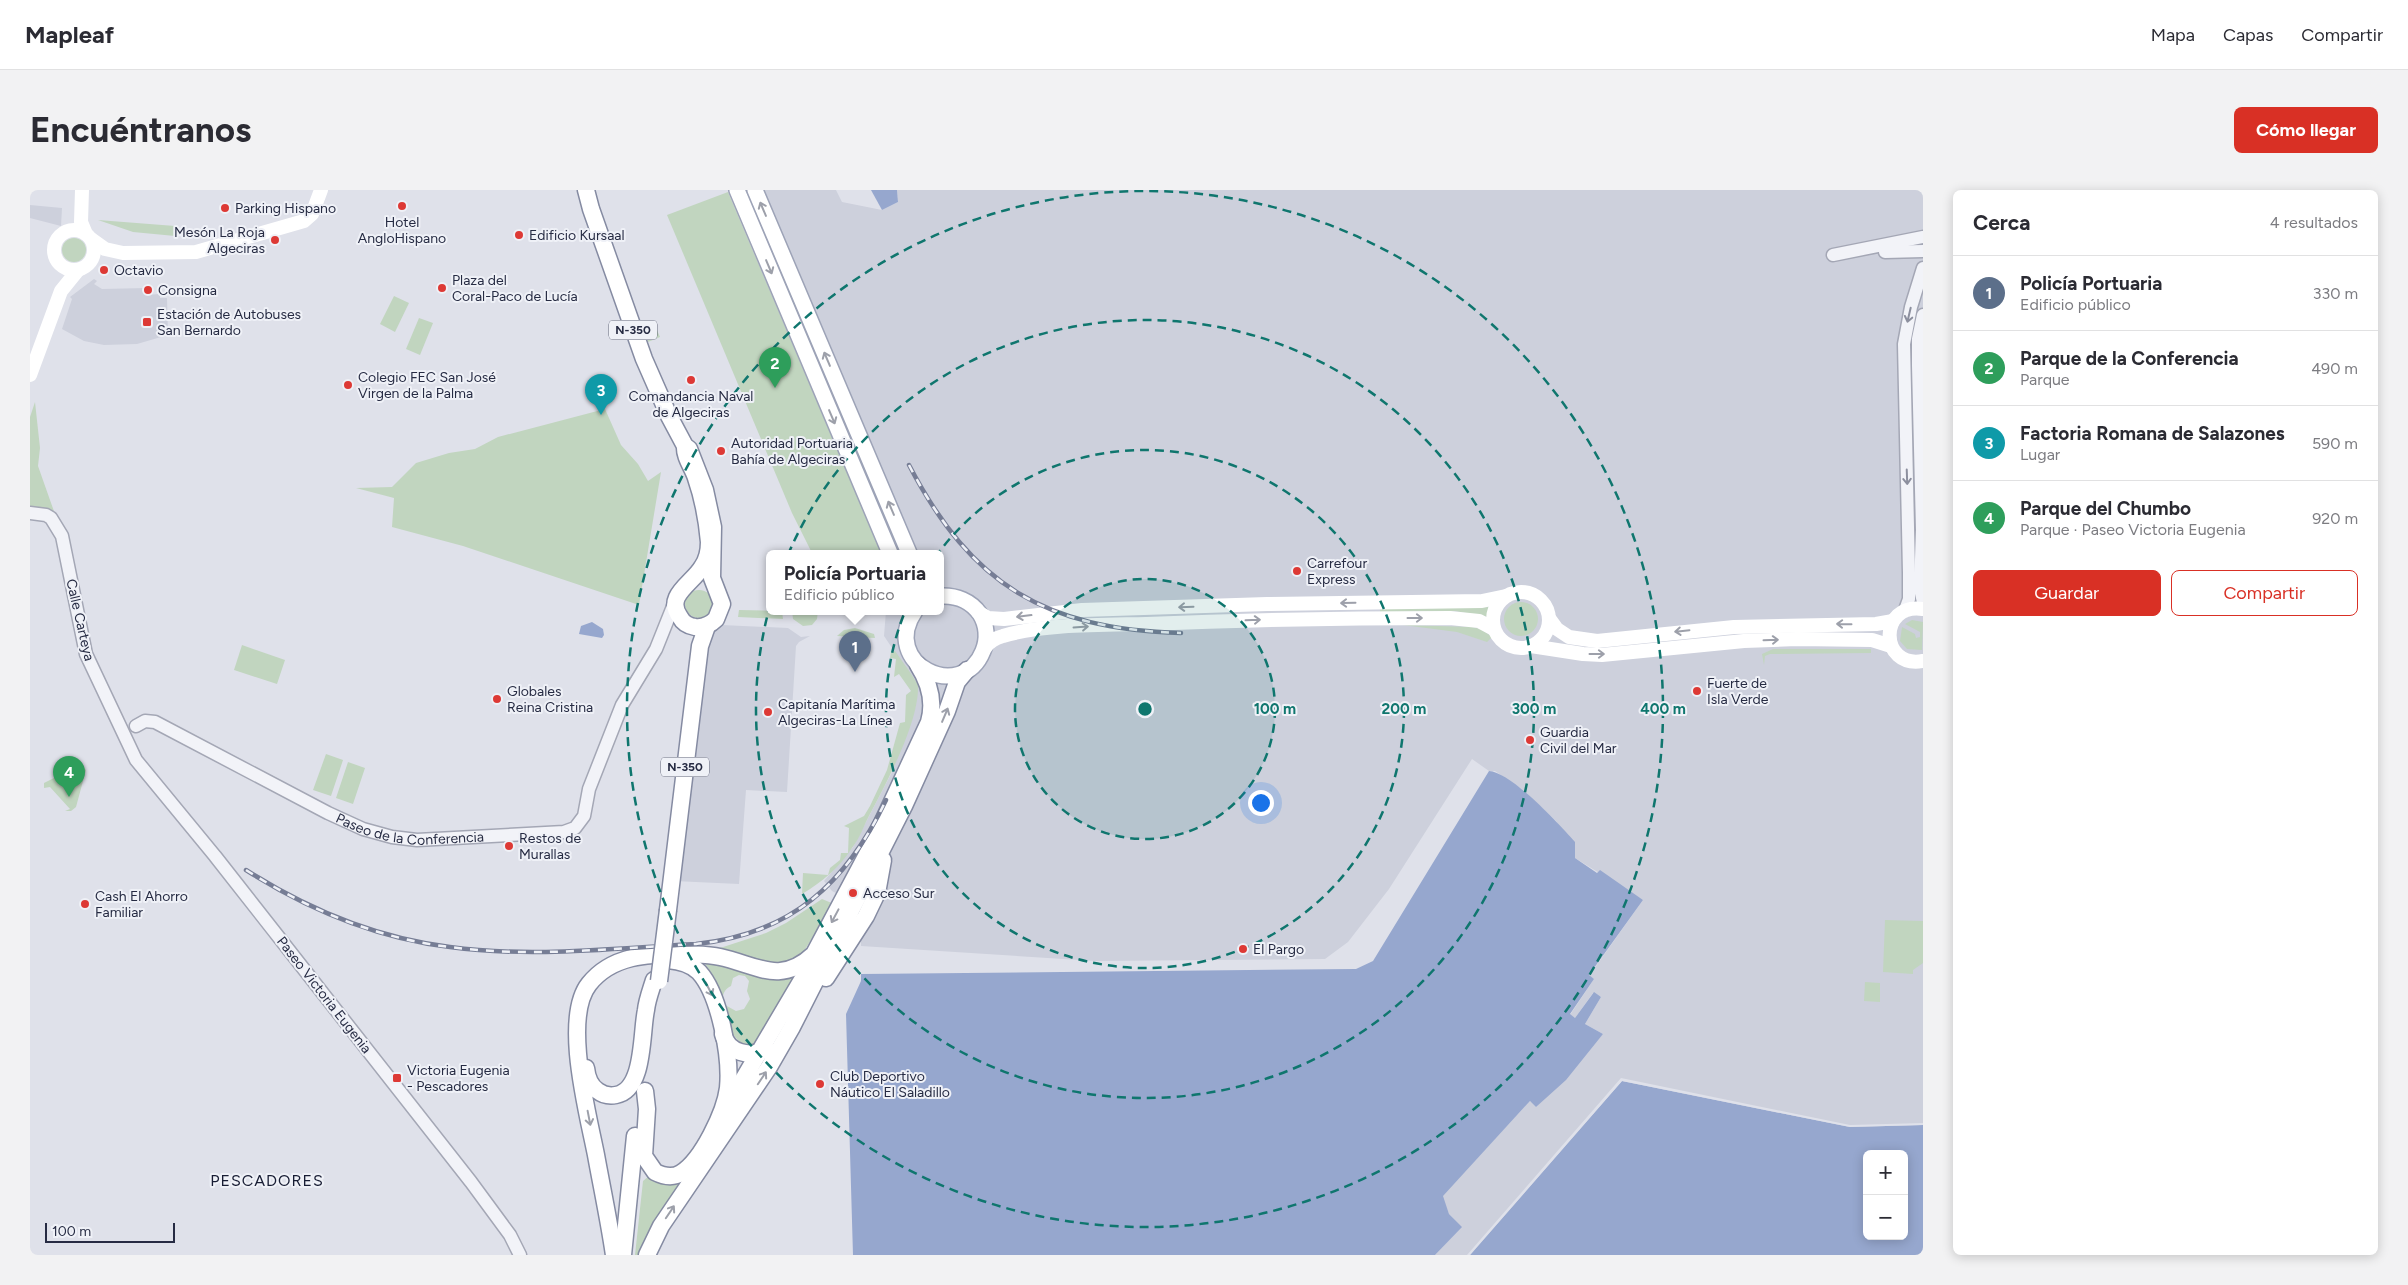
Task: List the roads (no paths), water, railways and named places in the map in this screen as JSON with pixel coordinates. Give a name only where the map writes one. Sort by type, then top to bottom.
[{"type":"highway","name":"N-350","points":[[580,190],[585,206],[591,209]]},
{"type":"highway","name":"N-350","points":[[586,190],[644,359],[685,446],[689,449],[698,469],[711,513],[714,550],[712,578],[721,598],[721,609],[716,619],[694,624],[702,637],[665,910],[624,1255]]},
{"type":"highway","name":"N-350","points":[[681,592],[704,565],[709,544],[696,478],[684,451],[685,446]]},
{"type":"highway","points":[[694,624],[676,609],[681,592],[701,581],[716,589]]},
{"type":"highway","points":[[645,1091],[647,1110],[644,1156],[655,1172],[672,1176],[680,1174],[699,1155],[813,962],[814,954],[872,845],[929,722],[932,707],[929,686],[918,665]]},
{"type":"highway","points":[[647,1255],[661,1226],[769,1067],[792,1027],[887,839],[947,711],[957,682],[967,670]]},
{"type":"highway","points":[[792,1027],[854,936],[877,893],[887,839]]},
{"type":"highway","points":[[851,911],[854,936]]},
{"type":"highway","points":[[614,1255],[579,1063],[578,1022],[582,997],[588,986],[596,976],[616,962],[641,956],[706,954],[762,970],[778,972],[799,966],[814,954]]},
{"type":"highway","points":[[657,980],[646,1009],[639,1065],[632,1084],[625,1092],[612,1096],[599,1092],[587,1075],[583,1043],[586,1008],[590,995],[599,983],[624,966],[654,960],[670,960],[685,963],[698,971],[710,987],[728,1062],[728,1088],[715,1126]]},
{"type":"highway","points":[[722,1032],[726,1042],[735,1049],[751,1054],[759,1053],[781,1036],[815,979]]},
{"type":"highway","name":"N-350","points":[[624,1255],[657,980]]},
{"type":"main road","points":[[68,231],[71,225],[74,190]]},
{"type":"main road","points":[[61,291],[84,266],[94,251],[81,222],[82,190]]},
{"type":"main road","points":[[62,266],[84,266],[104,257],[123,253],[196,252],[304,221],[312,214],[319,196],[323,198],[328,190]]},
{"type":"main road","points":[[737,190],[889,550]]},
{"type":"main road","points":[[755,190],[909,550]]},
{"type":"main road","points":[[30,375],[61,291],[62,266],[55,256],[54,245],[60,236],[68,231],[77,230],[105,249],[123,253]]},
{"type":"main road","points":[[944,596],[966,602],[988,618],[1004,619],[1082,610],[1267,604],[1482,601],[1518,592],[1534,595],[1543,602],[1549,618],[1557,629],[1569,637],[1596,641],[1734,626],[1876,624],[1893,621]]},
{"type":"main road","points":[[1494,629],[1494,609],[1506,596]]},
{"type":"main road","points":[[1891,646],[1889,634],[1893,621],[1905,610],[1923,609]]},
{"type":"main road","points":[[912,615],[906,640],[910,654],[918,665],[939,676],[954,675],[967,670],[978,661],[984,648],[986,633],[978,612]]},
{"type":"main road","points":[[984,648],[993,640],[1002,636],[1031,631],[1202,622],[1450,618],[1478,621],[1494,629],[1499,637],[1508,645],[1519,648],[1531,646],[1584,654],[1602,655],[1744,641],[1797,639],[1872,640],[1891,646],[1904,659],[1916,662],[1923,661]]},
{"type":"main road","points":[[1531,646],[1544,635],[1549,618]]},
{"type":"street","points":[[1893,248],[1923,237]]},
{"type":"street","points":[[1893,248],[1923,242]]},
{"type":"street","points":[[1893,248],[1923,251]]},
{"type":"street","points":[[1893,248],[1923,262]]},
{"type":"street","points":[[1905,610],[1909,599],[1910,573],[1904,344],[1911,307],[1923,268]]},
{"type":"street","points":[[1923,315],[1918,339],[1918,365],[1922,530],[1920,589],[1923,602]]},
{"type":"street","points":[[30,513],[46,515],[56,527]]},
{"type":"street","points":[[30,520],[44,521],[56,527]]},
{"type":"street","name":"Calle Carteya","points":[[56,527],[62,536],[86,654],[123,734]]},
{"type":"street","name":"Paseo de la Conferencia","points":[[123,734],[132,734],[136,726],[145,721],[156,722],[328,813],[363,829],[392,837],[417,840],[564,832],[575,828],[584,816],[589,789],[622,706],[656,649],[666,625],[667,617],[681,592]]},
{"type":"street","points":[[666,625],[694,624]]},
{"type":"street","name":"Paseo Victoria Eugenia","points":[[123,734],[136,760],[245,894],[480,1194],[510,1235],[520,1255]]},
{"type":"water","points":[[871,190],[897,190],[898,202],[882,210]]},
{"type":"water","points":[[592,622],[603,629],[604,635],[602,638],[579,634],[581,626]]},
{"type":"water","points":[[1489,771],[1509,780],[1522,789],[1547,812],[1575,842],[1575,858],[1597,873],[1600,870],[1643,900],[1589,975],[1594,979],[1570,1014],[1575,1018],[1594,992],[1601,997],[1585,1024],[1603,1034],[1566,1080],[1536,1107],[1530,1101],[1443,1196],[1449,1214],[1462,1227],[1435,1255],[853,1255],[846,1014],[861,981],[861,974],[1356,969],[1373,961]]},
{"type":"water","points":[[1622,1081],[1850,1127],[1923,1125],[1923,1255],[1470,1255]]},
{"type":"railway","points":[[909,465],[933,507],[959,542],[987,570],[1018,593],[1052,610],[1090,622],[1133,630],[1181,633]]},
{"type":"railway","points":[[246,870],[319,910],[370,929],[423,943],[511,952],[604,950],[696,944],[730,938],[760,929],[787,916],[812,900],[853,857],[886,800]]},
{"type":"place","name":"Hotel AngloHispano","points":[[402,206]]},
{"type":"place","name":"Parking Hispano","points":[[225,208]]},
{"type":"place","name":"Edificio Kursaal","points":[[519,235]]},
{"type":"place","name":"Mesón La Roja Algeciras","points":[[275,240]]},
{"type":"place","name":"Octavio","points":[[104,270]]},
{"type":"place","name":"Plaza del Coral-Paco de Lucía","points":[[442,288]]},
{"type":"place","name":"Consigna","points":[[148,290]]},
{"type":"place","name":"Estación de Autobuses San Bernardo","points":[[147,322]]},
{"type":"place","name":"Comandancia Naval de Algeciras","points":[[691,380]]},
{"type":"place","name":"Colegio FEC San José Virgen de la Palma","points":[[348,385]]},
{"type":"place","name":"Parque de la Conferencia","points":[[775,388]]},
{"type":"place","name":"Factoria Romana de Salazones","points":[[601,415]]},
{"type":"place","name":"Autoridad Portuaria Bahía de Algeciras","points":[[721,451]]},
{"type":"place","name":"Carrefour Express","points":[[1297,571]]},
{"type":"place","name":"Policía Portuaria","points":[[855,672]]},
{"type":"place","name":"Fuerte de Isla Verde","points":[[1697,691]]},
{"type":"place","name":"Globales Reina Cristina","points":[[497,699]]},
{"type":"place","name":"Capitanía Marítima Algeciras-La Línea","points":[[768,712]]},
{"type":"place","name":"Guardia Civil del Mar","points":[[1530,740]]},
{"type":"place","name":"Parque del Chumbo","points":[[69,797]]},
{"type":"place","name":"Restos de Murallas","points":[[509,846]]},
{"type":"place","name":"Acceso Sur","points":[[853,893]]},
{"type":"place","name":"Cash El Ahorro Familiar","points":[[85,904]]},
{"type":"place","name":"El Pargo","points":[[1243,949]]},
{"type":"place","name":"Victoria Eugenia - Pescadores","points":[[397,1078]]},
{"type":"place","name":"Club Deportivo Náutico El Saladillo","points":[[820,1084]]},
{"type":"district","name":"PESCADORES","points":[[267,1180]]}]
